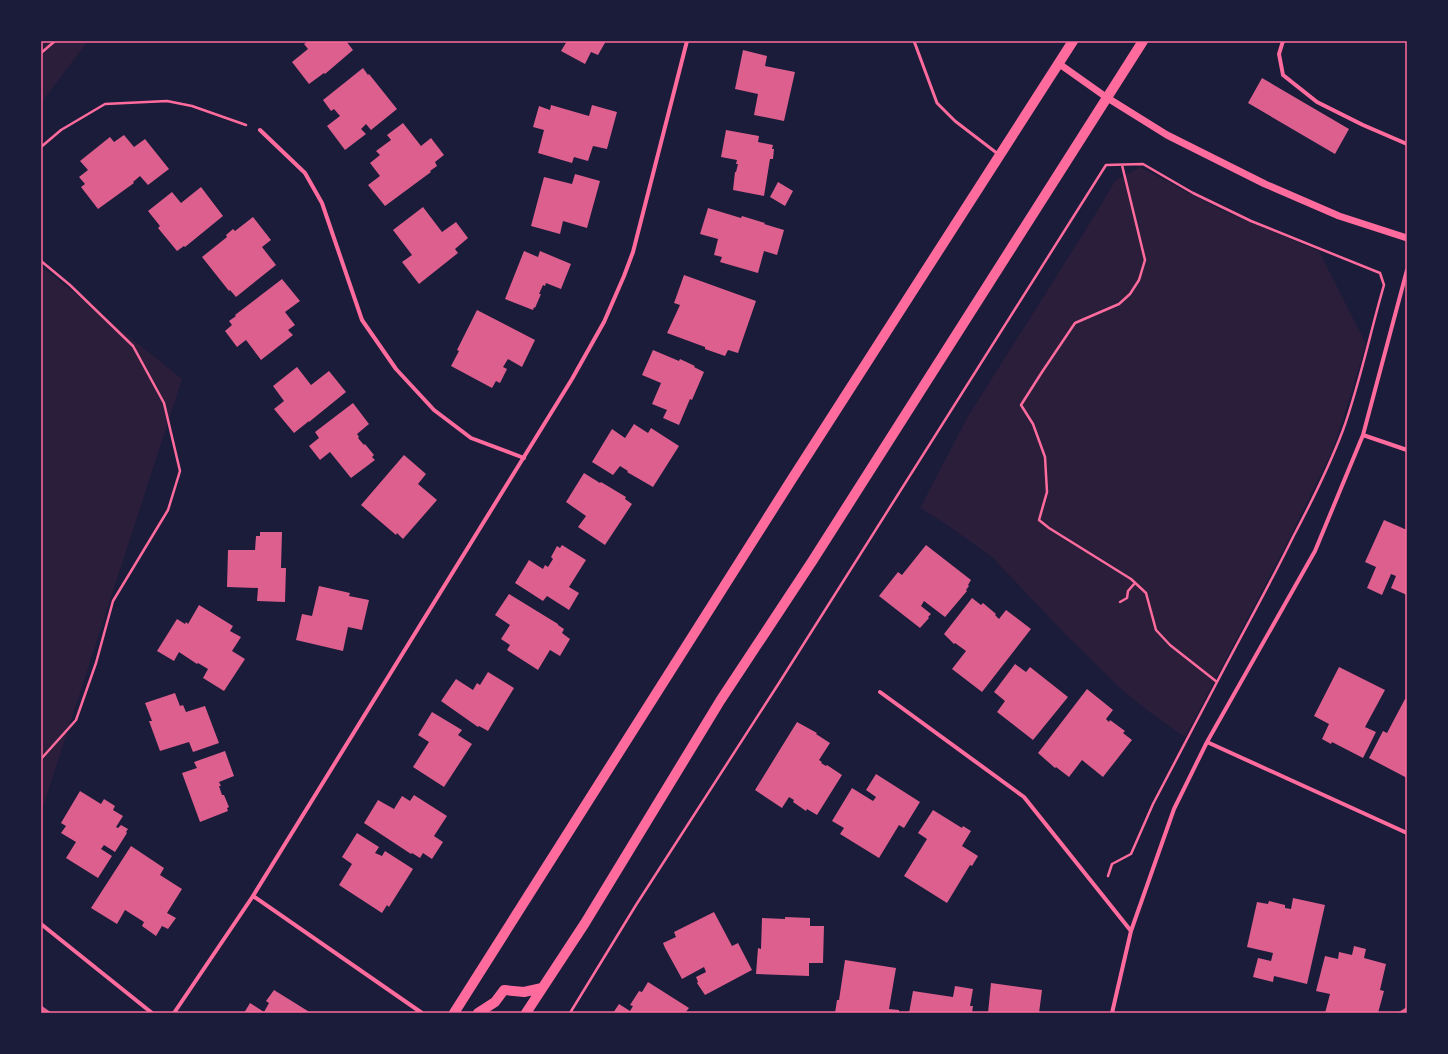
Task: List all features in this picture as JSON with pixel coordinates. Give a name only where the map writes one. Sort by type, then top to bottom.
[{"type":"main road","points":[[454,1013],[792,479],[999,154],[1073,41]]},
{"type":"main road","points":[[526,1013],[585,923],[720,701],[943,356],[1106,97],[1143,41]]},
{"type":"main road","points":[[478,1013],[494,1002],[504,990],[524,992],[542,988]]},
{"type":"street","points":[[174,1013],[253,896],[576,373],[604,322],[633,252],[687,41]]},
{"type":"street","points":[[1283,41],[1279,54],[1283,74],[1317,102],[1363,125],[1407,144]]},
{"type":"street","points":[[1058,63],[1106,97],[1167,135],[1265,184],[1339,216],[1407,238]]},
{"type":"street","points":[[260,130],[305,173],[322,203],[362,320],[396,369],[434,410],[471,438],[524,458]]},
{"type":"street","points":[[1112,1013],[1131,931],[1174,809],[1207,742],[1315,551],[1363,435],[1407,270]]},
{"type":"street","points":[[1363,435],[1407,450]]},
{"type":"street","points":[[880,692],[1024,797],[1131,931]]},
{"type":"street","points":[[1207,742],[1407,833]]},
{"type":"street","points":[[253,896],[422,1013]]},
{"type":"street","points":[[41,924],[152,1013]]},
{"type":"lane","points":[[914,41],[937,103],[955,121],[999,154]]},
{"type":"path","points":[[41,53],[54,41]]},
{"type":"path","points":[[41,147],[62,130],[105,104],[167,101],[192,106],[260,130]]},
{"type":"path","points":[[570,1013],[636,905],[779,683],[1027,291],[1091,187],[1106,165],[1143,164],[1193,193],[1251,221],[1380,273],[1384,285],[1357,386],[1343,430],[1302,520],[1153,804],[1131,854],[1112,864]]},
{"type":"path","points":[[1122,165],[1145,260],[1139,280],[1130,294],[1119,304],[1075,323],[1021,405],[1033,424],[1045,457],[1047,492],[1039,520],[1049,528],[1131,579],[1146,593],[1156,630],[1170,645],[1217,682]]},
{"type":"path","points":[[41,260],[70,285],[133,346],[164,403],[180,471],[168,510],[113,601],[96,663],[76,720],[41,759]]},
{"type":"path","points":[[1120,602],[1127,598],[1128,591],[1135,583]]},
{"type":"shaded area","points":[[41,41],[88,41],[41,103]]},
{"type":"shaded area","points":[[1140,167],[1219,209],[1319,251],[1366,344],[1333,449],[1287,543],[1185,737],[1152,714],[1120,688],[1065,634],[992,557],[946,524],[920,508],[967,418],[1115,181]]},
{"type":"shaded area","points":[[41,266],[182,379],[41,813]]},
{"type":"building","points":[[306,41],[346,41],[353,50],[325,74],[324,73],[309,84],[292,62],[308,49],[304,44],[307,42]]},
{"type":"building","points":[[567,41],[606,41],[598,55],[591,52],[585,64],[561,51]]},
{"type":"building","points":[[743,50],[767,56],[765,66],[795,72],[784,121],[754,115],[758,94],[735,89]]},
{"type":"building","points":[[363,68],[397,109],[371,130],[366,124],[361,129],[366,134],[345,150],[327,126],[340,116],[334,109],[331,111],[323,100]]},
{"type":"building","points":[[1262,78],[1349,129],[1335,154],[1248,103]]},
{"type":"building","points":[[551,105],[589,116],[592,105],[617,112],[607,149],[593,146],[588,161],[574,157],[572,163],[538,153],[544,130],[533,127],[539,106],[550,110]]},
{"type":"building","points":[[403,123],[421,146],[431,138],[444,155],[435,162],[437,166],[430,171],[431,172],[385,206],[368,185],[380,176],[370,163],[380,155],[376,151],[391,140],[387,135]]},
{"type":"building","points":[[726,130],[759,136],[758,142],[773,145],[773,159],[770,159],[764,196],[733,190],[735,172],[738,164],[736,164],[737,160],[721,157]]},
{"type":"building","points":[[124,135],[134,147],[145,139],[169,169],[148,185],[140,176],[133,182],[134,183],[98,209],[81,187],[85,184],[79,177],[88,170],[80,161],[110,137],[114,142]]},
{"type":"building","points":[[575,174],[600,181],[587,228],[563,221],[560,234],[531,226],[544,177],[572,184]]},
{"type":"building","points":[[778,182],[793,191],[785,206],[770,197]]},
{"type":"building","points":[[201,187],[223,216],[185,247],[184,246],[177,251],[158,228],[160,226],[148,211],[172,192],[181,203]]},
{"type":"building","points":[[423,207],[442,232],[456,222],[468,238],[455,249],[458,253],[419,284],[402,262],[412,255],[393,230]]},
{"type":"building","points":[[708,208],[741,218],[742,216],[784,230],[777,255],[764,251],[758,273],[720,262],[722,257],[714,255],[718,239],[700,234]]},
{"type":"building","points":[[253,217],[271,240],[262,247],[276,265],[236,297],[230,290],[229,291],[202,257],[227,237],[226,235],[233,229],[235,231]]},
{"type":"building","points":[[524,251],[538,257],[540,251],[571,264],[561,289],[546,283],[545,286],[543,285],[539,294],[541,294],[533,310],[505,299]]},
{"type":"building","points":[[684,275],[756,301],[738,353],[728,350],[725,356],[667,333],[680,305],[674,303]]},
{"type":"building","points":[[282,279],[300,301],[285,312],[295,325],[288,330],[293,335],[261,360],[246,340],[237,347],[225,331],[232,325],[229,321],[236,316],[235,315]]},
{"type":"building","points":[[477,310],[535,340],[522,367],[508,359],[503,367],[507,369],[500,383],[496,381],[492,388],[451,366],[459,351],[457,350]]},
{"type":"building","points":[[653,350],[679,361],[680,359],[704,372],[679,425],[663,418],[667,410],[652,404],[661,383],[642,375]]},
{"type":"building","points":[[297,367],[311,385],[329,371],[346,392],[294,433],[274,409],[284,401],[273,386]]},
{"type":"building","points":[[353,403],[369,424],[357,434],[359,437],[358,438],[374,455],[372,457],[375,460],[351,478],[330,452],[320,460],[309,446],[319,438],[315,432]]},
{"type":"building","points":[[634,424],[648,433],[651,428],[679,446],[653,487],[627,472],[628,471],[620,466],[613,475],[592,462],[612,429],[625,438]]},
{"type":"building","points":[[404,455],[426,474],[418,484],[437,500],[403,539],[397,533],[396,535],[361,505]]},
{"type":"building","points":[[584,473],[626,497],[625,499],[632,504],[605,545],[578,527],[586,516],[566,502]]},
{"type":"building","points":[[1384,520],[1407,530],[1407,595],[1391,588],[1396,576],[1391,574],[1382,595],[1367,588],[1376,567],[1365,562]]},
{"type":"building","points":[[260,532],[282,532],[281,568],[286,568],[285,602],[257,601],[258,588],[227,587],[228,550],[255,550],[256,536],[260,536]]},
{"type":"building","points":[[562,545],[586,560],[569,587],[579,593],[569,610],[547,596],[543,601],[515,583],[529,560],[543,569],[545,565],[548,567],[553,559],[551,557],[557,546],[560,548]]},
{"type":"building","points":[[926,545],[971,580],[966,590],[967,591],[945,617],[924,601],[921,606],[931,614],[920,628],[879,596],[898,572],[902,575]]},
{"type":"building","points":[[319,586],[350,593],[349,596],[369,600],[362,630],[348,627],[343,651],[296,640],[302,614],[312,616]]},
{"type":"building","points":[[509,594],[558,624],[564,629],[562,633],[570,639],[560,656],[550,650],[538,670],[507,650],[510,645],[501,639],[510,625],[495,615]]},
{"type":"building","points":[[972,598],[981,605],[983,603],[996,614],[995,615],[999,619],[1006,610],[1031,629],[982,692],[952,669],[966,651],[955,643],[954,644],[944,634]]},
{"type":"building","points":[[199,605],[233,626],[230,631],[241,637],[232,651],[245,659],[224,691],[203,678],[208,669],[198,663],[197,664],[179,652],[174,661],[157,651],[177,619],[185,624],[186,622],[188,624]]},
{"type":"building","points":[[1015,664],[1026,672],[1030,667],[1068,697],[1033,740],[997,712],[1005,701],[994,692]]},
{"type":"building","points":[[1339,667],[1385,690],[1365,727],[1376,732],[1363,758],[1332,742],[1331,744],[1322,739],[1329,724],[1314,716]]},
{"type":"building","points":[[488,672],[514,688],[488,731],[479,726],[478,727],[441,701],[456,679],[473,690],[477,683],[480,685]]},
{"type":"building","points":[[1087,689],[1113,710],[1106,719],[1109,722],[1110,720],[1125,731],[1123,733],[1132,740],[1103,777],[1082,760],[1069,777],[1056,767],[1055,768],[1038,753]]},
{"type":"building","points":[[175,693],[180,706],[183,705],[186,712],[205,706],[219,743],[193,752],[189,742],[160,751],[149,721],[152,721],[145,703]]},
{"type":"building","points":[[1405,699],[1407,699],[1407,778],[1369,758],[1383,731],[1387,733]]},
{"type":"building","points":[[432,712],[462,730],[458,735],[472,744],[444,787],[413,767],[429,742],[418,735]]},
{"type":"building","points":[[797,722],[817,733],[816,734],[830,743],[819,760],[822,762],[821,763],[826,766],[827,765],[842,775],[817,815],[807,809],[806,811],[793,802],[794,800],[789,797],[782,808],[755,790]]},
{"type":"building","points":[[225,751],[234,776],[219,782],[221,786],[219,786],[229,807],[227,808],[228,811],[200,822],[182,773],[197,768],[194,762]]},
{"type":"building","points":[[876,774],[920,802],[904,828],[899,825],[879,858],[840,834],[844,828],[832,821],[852,788],[873,801],[876,797],[866,790]]},
{"type":"building","points":[[80,791],[101,804],[104,799],[115,806],[113,810],[123,816],[116,827],[118,828],[121,825],[128,829],[115,852],[104,845],[101,849],[112,856],[98,878],[66,858],[76,842],[61,833],[66,826],[61,823]]},
{"type":"building","points":[[414,795],[447,816],[434,836],[443,842],[432,859],[423,853],[420,858],[412,853],[411,854],[364,823],[378,800],[394,809],[402,796],[410,801]]},
{"type":"building","points":[[933,810],[962,828],[963,826],[971,831],[962,846],[978,856],[972,866],[970,865],[947,903],[904,876],[927,839],[918,833]]},
{"type":"building","points":[[357,833],[379,847],[375,853],[382,856],[385,851],[413,869],[389,907],[387,905],[382,913],[339,885],[352,864],[342,857]]},
{"type":"building","points":[[131,846],[164,868],[160,875],[182,889],[167,913],[176,918],[168,929],[162,926],[156,936],[142,926],[144,922],[125,910],[117,924],[91,908]]},
{"type":"building","points":[[1293,898],[1325,905],[1307,984],[1274,976],[1273,982],[1253,977],[1258,958],[1271,961],[1273,953],[1247,947],[1257,902],[1268,904],[1269,901],[1285,905],[1285,908],[1291,909]]},
{"type":"building","points":[[714,912],[732,946],[738,943],[752,970],[705,995],[697,983],[696,977],[706,972],[704,967],[682,979],[663,943],[676,937],[674,932]]},
{"type":"building","points":[[785,917],[810,918],[810,926],[824,926],[823,963],[809,963],[809,976],[756,974],[758,948],[761,949],[762,918],[785,919]]},
{"type":"building","points":[[1354,946],[1366,949],[1364,958],[1386,964],[1380,990],[1384,991],[1378,1013],[1325,1013],[1330,994],[1316,991],[1325,956],[1338,959],[1339,952],[1352,955]]},
{"type":"building","points":[[845,960],[896,968],[889,1009],[899,1010],[899,1013],[835,1013],[837,1000],[839,1000]]},
{"type":"building","points":[[648,982],[689,1008],[685,1013],[613,1013],[619,1004],[630,1011],[633,1006],[630,1005],[639,991],[642,992]]},
{"type":"building","points":[[991,983],[1042,990],[1039,1013],[988,1013]]},
{"type":"building","points":[[955,986],[973,989],[970,1006],[973,1006],[972,1013],[909,1013],[913,991],[953,997]]},
{"type":"building","points":[[274,990],[311,1013],[244,1013],[250,1003],[264,1012],[269,1003],[266,1001]]},
{"type":"building","points":[[42,1006],[52,1013],[41,1013]]},
{"type":"building","points":[[1407,1007],[1407,1013],[1397,1013]]}]
